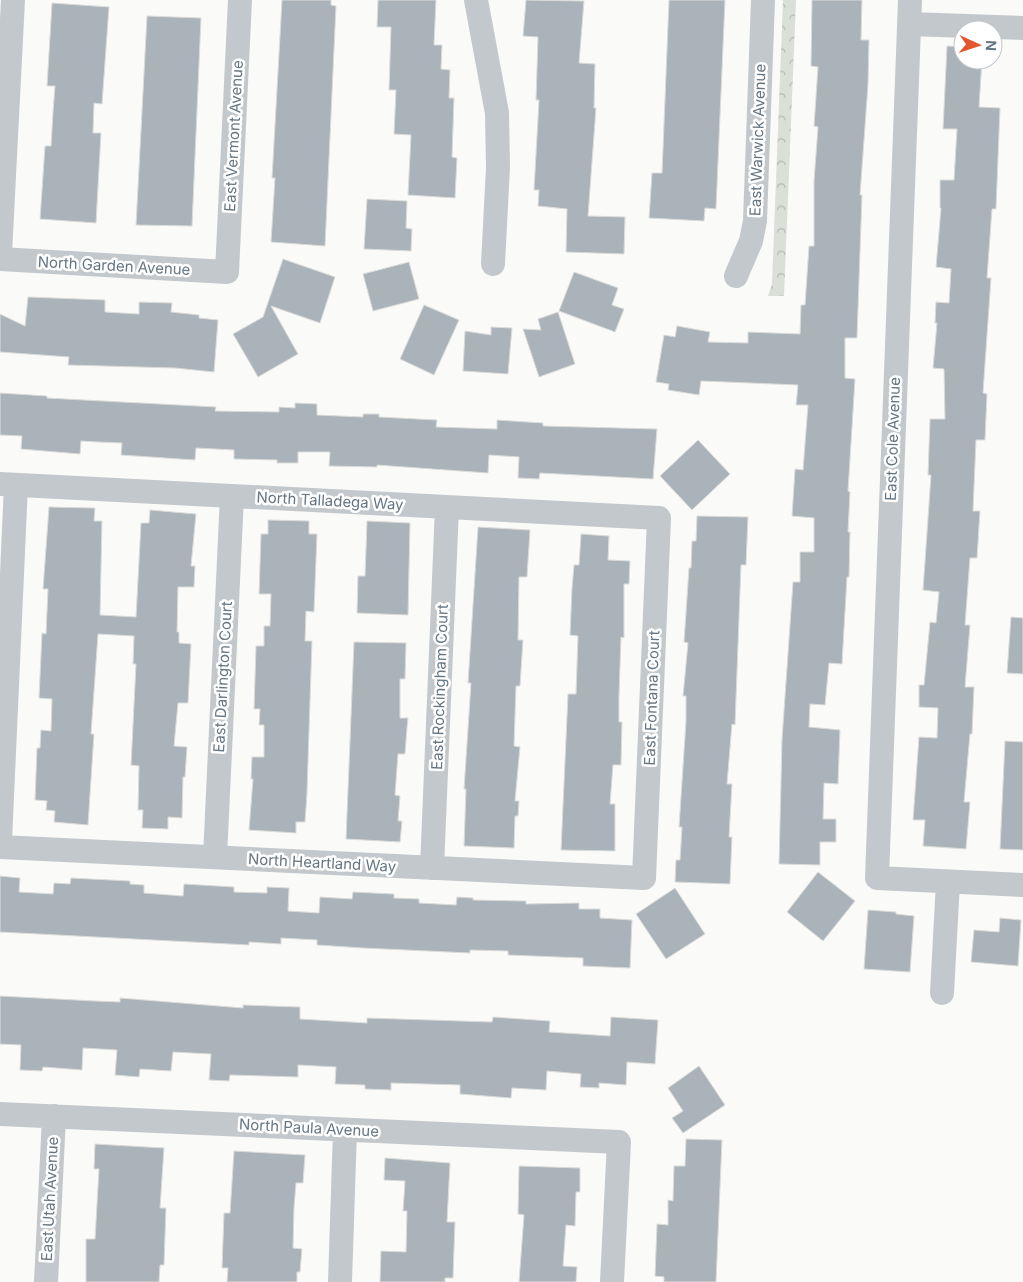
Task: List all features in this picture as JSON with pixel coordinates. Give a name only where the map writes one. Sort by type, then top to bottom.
[{"type":"street","points":[[0,254],[13,0]]},
{"type":"street","name":"East Vermont Avenue","points":[[227,272],[240,0]]},
{"type":"street","points":[[476,0],[497,113],[498,167],[493,264]]},
{"type":"street","name":"East Warwick Avenue","points":[[736,276],[752,241],[756,221],[764,0]]},
{"type":"street","name":"East Cole Avenue","points":[[910,0],[877,878],[948,882]]},
{"type":"street","points":[[909,24],[1023,28]]},
{"type":"street","name":"North Garden Avenue","points":[[0,259],[227,272]]},
{"type":"street","points":[[0,840],[8,484]]},
{"type":"street","name":"North Talladega Way","points":[[8,484],[659,518]]},
{"type":"street","name":"East Darlington Court","points":[[215,858],[232,496]]},
{"type":"street","name":"East Rockingham Court","points":[[432,868],[447,507]]},
{"type":"street","name":"East Fontana Court","points":[[644,878],[659,518]]},
{"type":"street","name":"North Heartland Way","points":[[0,847],[644,878]]},
{"type":"street","points":[[942,993],[948,882],[1023,886]]},
{"type":"street","name":"North Paula Avenue","points":[[0,1114],[619,1142],[612,1282]]},
{"type":"street","name":"East Utah Avenue","points":[[46,1282],[54,1116]]},
{"type":"street","points":[[340,1282],[345,1130]]},
{"type":"green space","points":[[783,0],[796,0],[784,296],[768,296],[772,284]]},
{"type":"building","points":[[282,0],[331,0],[331,5],[336,6],[325,246],[271,242],[275,178],[272,178]]},
{"type":"building","points":[[378,0],[436,0],[434,45],[442,45],[441,69],[450,70],[449,98],[454,98],[452,157],[457,158],[455,198],[408,195],[411,135],[394,134],[396,90],[389,90],[391,27],[377,27]]},
{"type":"building","points":[[526,0],[584,1],[579,63],[595,64],[594,108],[596,108],[588,216],[625,217],[624,254],[566,252],[567,209],[538,206],[539,190],[534,190],[539,100],[536,100],[538,37],[523,36]]},
{"type":"building","points":[[669,0],[725,0],[716,209],[705,208],[704,221],[649,218],[652,173],[662,173]]},
{"type":"building","points":[[812,0],[862,0],[861,40],[869,40],[868,85],[860,195],[862,195],[857,338],[845,338],[845,378],[855,379],[848,491],[850,492],[848,532],[850,532],[849,577],[847,577],[842,664],[829,663],[825,705],[810,704],[809,727],[840,730],[838,784],[824,783],[823,819],[836,819],[836,842],[820,842],[820,865],[779,864],[782,739],[793,582],[800,582],[800,552],[814,552],[814,518],[792,516],[795,469],[803,470],[808,405],[796,405],[798,385],[701,381],[699,395],[668,390],[669,384],[656,382],[664,335],[675,337],[677,326],[710,332],[708,342],[748,343],[748,332],[800,334],[801,305],[805,305],[809,246],[814,246],[814,181],[818,127],[814,126],[818,67],[811,66]]},
{"type":"building","points":[[52,3],[109,7],[102,104],[94,103],[93,133],[101,133],[96,223],[40,219],[45,146],[51,146],[55,86],[47,86]]},
{"type":"building","points":[[147,16],[201,18],[192,226],[136,225]]},
{"type":"building","points":[[947,46],[953,46],[953,70],[981,70],[979,107],[1000,108],[996,209],[992,209],[987,278],[991,278],[983,393],[987,394],[985,440],[976,440],[973,511],[980,511],[977,558],[970,558],[965,625],[970,625],[965,687],[974,687],[972,734],[970,734],[964,802],[970,802],[966,849],[923,846],[925,820],[913,820],[919,737],[937,738],[938,708],[919,707],[919,685],[924,685],[930,622],[936,623],[939,592],[923,590],[931,475],[928,475],[930,419],[945,419],[944,369],[933,368],[937,323],[935,323],[936,302],[949,303],[951,269],[936,267],[941,208],[940,180],[954,180],[957,129],[943,129]]},
{"type":"building","points":[[367,199],[407,201],[406,228],[412,229],[411,251],[364,249]]},
{"type":"building","points":[[283,259],[335,277],[320,323],[271,306],[298,354],[258,377],[233,334],[263,317]]},
{"type":"building","points":[[409,262],[419,299],[373,311],[363,274]]},
{"type":"building","points":[[574,272],[618,288],[612,305],[624,309],[615,332],[559,311]]},
{"type":"building","points":[[28,297],[105,300],[105,312],[139,314],[139,302],[172,303],[171,312],[199,315],[199,318],[218,320],[214,372],[175,368],[68,365],[69,357],[0,352],[0,314],[25,326]]},
{"type":"building","points":[[424,305],[459,320],[434,375],[400,359]]},
{"type":"building","points":[[558,312],[575,364],[539,377],[523,329],[541,330],[538,319]]},
{"type":"building","points":[[491,327],[512,328],[508,374],[463,371],[465,331],[491,335]]},
{"type":"building","points":[[0,393],[47,396],[47,398],[216,407],[215,411],[279,412],[279,407],[295,408],[295,403],[317,404],[317,415],[363,417],[363,414],[379,414],[379,417],[437,420],[436,427],[497,429],[497,420],[543,423],[543,426],[657,429],[653,479],[540,473],[539,479],[518,478],[519,457],[489,455],[488,473],[377,465],[377,467],[329,466],[330,452],[298,452],[298,463],[277,463],[277,460],[234,459],[234,450],[196,448],[195,460],[121,455],[122,443],[81,441],[80,454],[21,449],[22,436],[0,435]]},
{"type":"building","points":[[698,440],[730,474],[692,510],[660,476]]},
{"type":"building","points":[[49,507],[95,508],[94,521],[102,521],[100,615],[136,617],[141,523],[149,523],[150,510],[196,514],[191,566],[195,566],[194,587],[178,587],[177,632],[179,632],[179,643],[191,644],[188,703],[178,703],[174,746],[187,747],[185,777],[183,777],[182,818],[168,817],[168,829],[142,828],[143,810],[138,810],[139,766],[131,765],[136,664],[133,664],[134,636],[98,634],[91,734],[94,734],[88,825],[54,822],[55,811],[46,810],[47,801],[35,800],[37,748],[40,748],[41,730],[51,731],[52,699],[39,698],[42,633],[46,634],[48,589],[43,589]]},
{"type":"building","points":[[697,516],[748,517],[746,565],[741,565],[735,725],[732,724],[727,784],[732,784],[729,837],[732,837],[730,884],[675,882],[676,860],[680,860],[682,827],[679,827],[686,721],[686,696],[683,696],[688,643],[684,642],[689,568],[691,568],[692,541],[696,541]]},
{"type":"building","points":[[268,520],[309,521],[309,534],[317,534],[314,612],[306,611],[305,641],[312,641],[305,822],[296,822],[296,833],[249,830],[253,779],[251,779],[252,757],[264,757],[264,725],[259,725],[260,709],[254,709],[256,646],[264,646],[264,626],[270,626],[271,594],[259,594],[261,534],[268,534]]},
{"type":"building","points":[[367,521],[410,523],[408,615],[357,613],[358,576],[365,576]]},
{"type":"building","points":[[478,527],[530,530],[527,577],[519,577],[518,640],[523,640],[520,686],[516,686],[514,746],[520,747],[515,801],[519,801],[518,816],[515,816],[514,848],[464,846],[466,789],[464,789],[471,683],[468,683]]},
{"type":"building","points":[[581,534],[609,536],[608,560],[630,561],[629,584],[624,584],[624,638],[621,637],[619,722],[622,722],[621,765],[613,765],[610,804],[615,804],[615,851],[561,850],[568,694],[576,694],[578,636],[570,635],[572,588],[574,565],[579,565]]},
{"type":"building","points":[[1011,617],[1023,618],[1023,674],[1007,673]]},
{"type":"building","points":[[354,642],[406,643],[405,679],[400,679],[400,718],[408,718],[405,754],[398,754],[395,795],[400,796],[398,821],[402,821],[400,842],[346,839]]},
{"type":"building","points":[[1005,741],[1023,742],[1023,850],[1000,849]]},
{"type":"building","points":[[818,872],[855,901],[823,941],[787,912]]},
{"type":"building","points":[[0,876],[20,878],[19,892],[53,894],[54,883],[70,884],[71,878],[130,881],[130,884],[144,885],[144,893],[183,896],[184,884],[234,887],[234,892],[267,893],[267,887],[289,888],[288,911],[319,913],[320,897],[352,899],[353,892],[394,894],[394,898],[419,899],[419,903],[456,905],[457,897],[473,898],[473,900],[526,901],[526,904],[579,903],[579,909],[600,909],[600,918],[632,920],[630,968],[583,966],[583,958],[508,955],[508,951],[470,950],[470,953],[363,948],[317,945],[317,940],[281,938],[281,944],[249,942],[249,945],[0,932]]},
{"type":"building","points":[[675,888],[705,934],[666,959],[636,914]]},
{"type":"building","points":[[868,910],[896,912],[896,914],[914,916],[910,972],[864,969]]},
{"type":"building","points":[[1000,918],[1021,920],[1018,966],[971,962],[974,930],[999,932]]},
{"type":"building","points":[[0,996],[120,1002],[120,998],[243,1008],[243,1005],[300,1007],[300,1019],[367,1023],[367,1018],[492,1022],[493,1017],[550,1021],[549,1032],[610,1036],[611,1017],[658,1020],[655,1064],[627,1062],[626,1085],[599,1083],[599,1088],[580,1087],[581,1074],[547,1071],[546,1090],[512,1088],[511,1098],[460,1094],[460,1085],[391,1083],[391,1090],[365,1089],[365,1085],[335,1084],[336,1067],[298,1065],[298,1077],[230,1075],[229,1081],[209,1080],[211,1054],[173,1052],[171,1071],[140,1069],[139,1077],[115,1075],[117,1050],[83,1048],[82,1070],[43,1067],[42,1071],[20,1070],[21,1045],[0,1044]]},
{"type":"building","points":[[699,1066],[725,1105],[683,1133],[672,1118],[683,1111],[668,1088]]},
{"type":"building","points":[[686,1139],[722,1140],[716,1282],[664,1282],[664,1277],[655,1276],[657,1224],[668,1225],[668,1200],[673,1201],[674,1166],[685,1166]]},
{"type":"building","points":[[95,1144],[164,1148],[160,1208],[166,1208],[164,1265],[160,1265],[159,1282],[86,1282],[86,1239],[95,1239],[99,1169],[94,1169]]},
{"type":"building","points":[[234,1151],[305,1155],[303,1183],[296,1183],[294,1208],[293,1248],[302,1249],[297,1282],[227,1282],[228,1268],[222,1268],[224,1213],[230,1213]]},
{"type":"building","points":[[385,1158],[450,1163],[447,1222],[455,1222],[453,1278],[445,1278],[445,1282],[380,1282],[381,1251],[406,1252],[407,1211],[403,1211],[405,1181],[384,1180]]},
{"type":"building","points":[[519,1166],[580,1168],[580,1192],[576,1192],[575,1226],[566,1225],[563,1266],[577,1267],[576,1282],[519,1282],[524,1215],[518,1214]]}]
